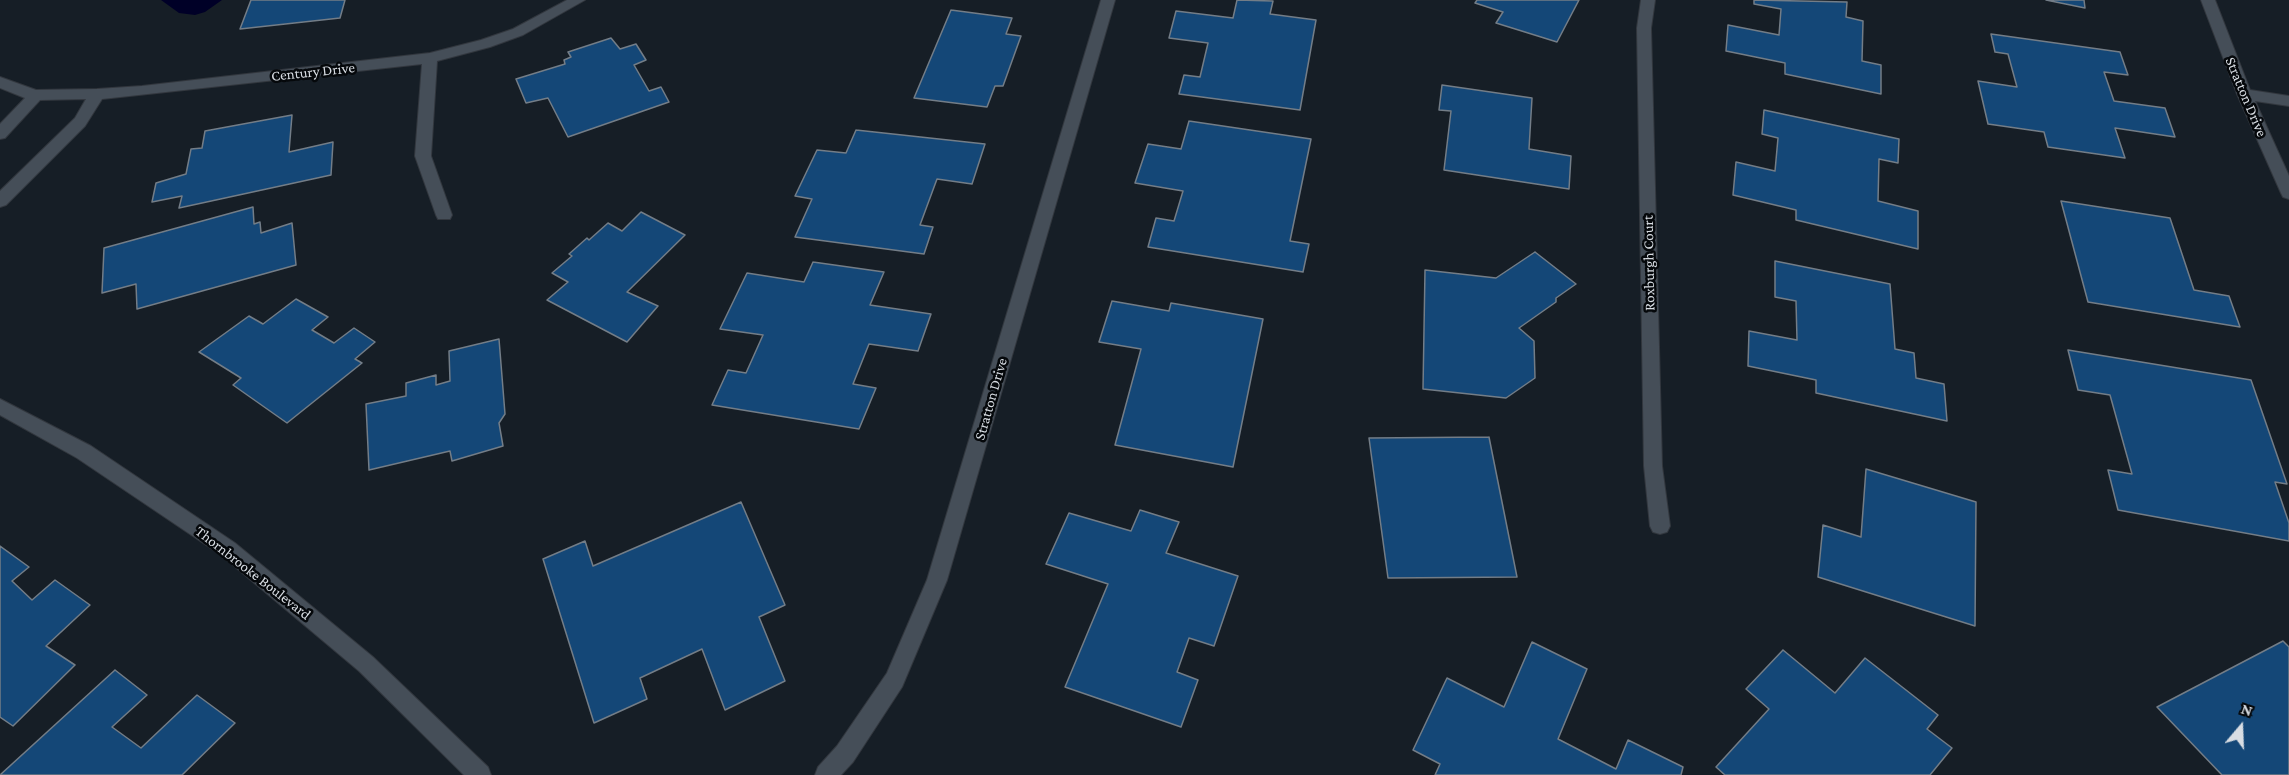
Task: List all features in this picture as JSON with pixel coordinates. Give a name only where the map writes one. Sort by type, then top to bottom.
[{"type":"street","name":"Century Drive","points":[[0,82],[18,91],[36,95],[97,94],[142,91],[430,58],[484,44],[518,32],[578,0]]},
{"type":"street","name":"Stratton Drive","points":[[825,775],[845,754],[895,680],[937,580],[1108,0]]},
{"type":"street","name":"Roxburgh Court","points":[[1648,0],[1644,28],[1653,454],[1660,526]]},
{"type":"street","name":"Stratton Drive","points":[[2208,0],[2244,94],[2289,193]]},
{"type":"street","points":[[430,58],[423,156],[444,215]]},
{"type":"street","points":[[0,201],[80,122],[97,94]]},
{"type":"street","points":[[2244,94],[2289,101]]},
{"type":"street","points":[[0,134],[36,95]]},
{"type":"street","name":"Thornbrooke Boulevard","points":[[0,406],[84,452],[228,549],[366,664],[480,775]]},
{"type":"water","points":[[161,0],[222,0],[205,12],[195,15],[179,13]]},
{"type":"building","points":[[251,0],[345,0],[340,18],[240,29]]},
{"type":"building","points":[[1237,0],[1273,1],[1270,14],[1316,20],[1300,110],[1179,94],[1184,75],[1200,77],[1208,43],[1169,38],[1176,11],[1233,18]]},
{"type":"building","points":[[1477,0],[1579,0],[1557,42],[1496,23],[1503,12],[1475,3]]},
{"type":"building","points":[[1754,0],[1847,2],[1846,17],[1863,21],[1862,61],[1881,65],[1881,94],[1785,74],[1785,63],[1726,51],[1728,25],[1779,35],[1781,9],[1754,4]]},
{"type":"building","points":[[2046,0],[2084,0],[2085,8]]},
{"type":"building","points":[[951,10],[1012,18],[1006,34],[1021,36],[1003,86],[995,86],[987,107],[914,98]]},
{"type":"building","points":[[1991,34],[2120,52],[2128,75],[2104,72],[2114,101],[2165,108],[2175,137],[2115,128],[2125,158],[2048,147],[2044,132],[1988,124],[1978,81],[2017,87],[2008,54],[1995,52]]},
{"type":"building","points":[[611,38],[620,49],[636,44],[646,60],[634,65],[649,91],[661,87],[669,102],[568,137],[548,98],[526,103],[516,79],[565,64],[564,60],[571,57],[568,52]]},
{"type":"building","points":[[1442,85],[1532,98],[1529,149],[1571,156],[1569,189],[1444,170],[1451,111],[1439,110]]},
{"type":"building","points":[[1764,110],[1899,139],[1898,163],[1879,159],[1878,201],[1918,211],[1918,249],[1796,220],[1796,210],[1733,195],[1736,162],[1775,171],[1778,138],[1762,134]]},
{"type":"building","points":[[292,115],[289,152],[333,142],[331,175],[179,208],[182,196],[152,202],[156,183],[186,174],[191,149],[202,148],[205,131]]},
{"type":"building","points":[[1189,121],[1311,139],[1290,241],[1309,244],[1303,272],[1148,247],[1156,218],[1174,221],[1183,191],[1135,183],[1148,144],[1181,149]]},
{"type":"building","points":[[856,130],[985,144],[972,184],[937,179],[920,225],[933,227],[924,254],[795,237],[812,199],[795,196],[817,150],[846,153]]},
{"type":"building","points":[[2061,201],[2170,218],[2194,290],[2229,296],[2240,327],[2088,302]]},
{"type":"building","points":[[253,207],[254,224],[260,222],[261,233],[292,223],[296,265],[137,309],[136,284],[102,293],[104,248]]},
{"type":"building","points":[[641,212],[685,235],[627,292],[658,306],[627,342],[547,300],[568,282],[552,273],[572,256],[569,254],[608,223],[622,231]]},
{"type":"building","points":[[1535,252],[1576,284],[1556,298],[1556,302],[1519,328],[1534,341],[1535,378],[1506,398],[1423,389],[1425,270],[1496,278]]},
{"type":"building","points":[[1775,261],[1890,284],[1895,349],[1914,353],[1916,378],[1944,384],[1947,421],[1816,393],[1816,380],[1748,366],[1749,331],[1797,340],[1796,301],[1775,297]]},
{"type":"building","points":[[813,262],[884,272],[870,305],[931,314],[918,351],[869,344],[853,384],[876,388],[859,429],[712,405],[728,370],[746,373],[763,335],[720,329],[747,273],[804,282]]},
{"type":"building","points":[[296,299],[328,317],[312,330],[334,343],[354,328],[375,342],[355,359],[362,363],[287,423],[233,385],[241,378],[199,352],[249,316],[263,324]]},
{"type":"building","points":[[1112,301],[1169,311],[1171,303],[1263,319],[1233,467],[1115,445],[1141,349],[1099,342]]},
{"type":"building","points":[[499,339],[505,414],[499,423],[503,446],[452,461],[450,451],[369,470],[366,404],[406,396],[406,383],[436,375],[436,385],[450,381],[449,351]]},
{"type":"building","points":[[2068,350],[2251,380],[2287,484],[2275,482],[2289,523],[2289,541],[2118,510],[2108,470],[2132,474],[2110,395],[2078,390]]},
{"type":"building","points":[[1489,437],[1517,577],[1388,578],[1369,438]]},
{"type":"building","points":[[1866,469],[1976,502],[1975,626],[1818,577],[1823,525],[1861,537]]},
{"type":"building","points":[[741,502],[785,605],[759,617],[785,681],[725,710],[702,649],[640,678],[647,699],[594,723],[543,559],[585,541],[593,566]]},
{"type":"building","points":[[1140,510],[1179,522],[1166,553],[1238,576],[1214,646],[1189,638],[1177,672],[1198,680],[1181,727],[1065,687],[1108,584],[1046,564],[1069,513],[1131,531]]},
{"type":"building","points":[[0,546],[29,567],[12,581],[32,600],[55,580],[90,605],[46,646],[75,665],[13,726],[0,717]]},
{"type":"building","points":[[2283,641],[2289,647],[2289,775],[2222,775],[2157,707]]},
{"type":"building","points":[[1532,642],[1587,669],[1558,739],[1616,769],[1628,740],[1683,767],[1681,775],[1435,775],[1440,764],[1413,750],[1447,678],[1504,707]]},
{"type":"building","points":[[1783,650],[1835,693],[1865,658],[1938,715],[1927,729],[1952,748],[1930,775],[1725,775],[1716,767],[1769,709],[1746,689]]},
{"type":"building","points":[[115,670],[147,695],[112,727],[141,748],[197,695],[235,723],[182,775],[0,775]]}]
